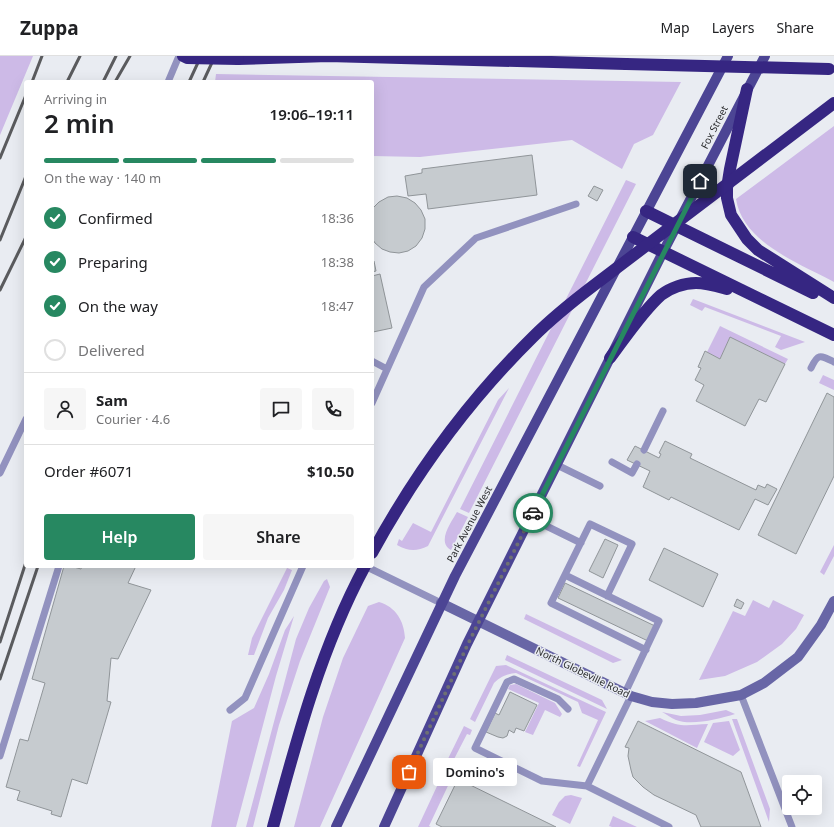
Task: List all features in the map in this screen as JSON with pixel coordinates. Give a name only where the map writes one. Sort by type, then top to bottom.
[{"type":"highway","points":[[183,56],[187,58],[238,59],[328,56],[831,69]]},
{"type":"highway","points":[[747,89],[727,188],[727,198],[731,215],[747,239],[758,250],[834,298]]},
{"type":"highway","points":[[374,550],[410,487],[440,445],[473,402],[533,336],[562,310],[593,286],[834,103]]},
{"type":"highway","points":[[646,211],[834,303]]},
{"type":"highway","points":[[633,237],[834,334]]},
{"type":"highway","points":[[610,358],[647,310],[662,295],[673,289],[686,284],[710,284],[755,297]]},
{"type":"highway","points":[[273,827],[309,700],[339,620],[364,568]]},
{"type":"main road","name":"Fox Street","points":[[633,237],[728,56]]},
{"type":"main road","name":"Fox Street","points":[[663,252],[765,56]]},
{"type":"main road","name":"Park Avenue West","points":[[336,827],[441,603],[633,237]]},
{"type":"main road","points":[[384,827],[479,622],[663,252]]},
{"type":"street","name":"North Globeville Road","points":[[441,603],[628,694],[652,702],[696,704],[741,695],[764,683],[798,657],[821,625],[834,601]]},
{"type":"lane","points":[[169,80],[179,56]]},
{"type":"lane","points":[[374,398],[424,287],[476,238],[576,204]]},
{"type":"lane","points":[[811,368],[819,356],[823,356],[834,362]]},
{"type":"lane","points":[[374,362],[387,369]]},
{"type":"lane","points":[[644,450],[663,411]]},
{"type":"lane","points":[[0,473],[24,423]]},
{"type":"lane","points":[[612,462],[632,473],[636,464]]},
{"type":"lane","points":[[557,464],[600,486]]},
{"type":"lane","points":[[530,518],[581,543]]},
{"type":"lane","points":[[607,596],[632,544],[590,524],[551,603],[646,650]]},
{"type":"lane","points":[[0,756],[58,568]]},
{"type":"lane","points":[[230,710],[245,698],[302,568]]},
{"type":"lane","points":[[369,568],[441,603]]},
{"type":"lane","points":[[565,575],[659,621],[587,786]]},
{"type":"lane","points":[[568,709],[558,699],[514,679],[507,682],[475,748],[542,781],[587,786],[669,827]]},
{"type":"lane","points":[[741,695],[792,827]]},
{"type":"shaded area","points":[[0,56],[33,56],[0,135]]},
{"type":"shaded area","points":[[216,74],[681,82],[653,135],[634,144],[622,169],[572,140],[420,157],[374,156],[374,80],[215,80]]},
{"type":"shaded area","points":[[834,126],[834,282],[789,259],[761,240],[749,228],[741,214],[736,199]]},
{"type":"shaded area","points":[[626,180],[636,184],[469,513],[460,509]]},
{"type":"shaded area","points":[[693,299],[805,342],[781,350],[775,347],[781,336],[705,307],[702,311],[690,305]]},
{"type":"shaded area","points":[[720,326],[788,359],[785,364],[730,337],[720,359],[707,352]]},
{"type":"shaded area","points":[[823,375],[834,380],[834,390],[819,383]]},
{"type":"shaded area","points":[[509,388],[428,546],[412,550],[405,549],[397,545],[399,539],[402,541],[413,523],[431,532],[498,400]]},
{"type":"shaded area","points":[[457,512],[468,517],[451,550],[445,542],[445,537],[446,531]]},
{"type":"shaded area","points":[[834,545],[834,556],[824,575],[820,572]]},
{"type":"shaded area","points":[[287,568],[292,570],[284,590],[268,618],[254,655],[248,655],[252,638]]},
{"type":"shaded area","points":[[327,579],[330,587],[300,661],[279,725],[253,827],[246,827],[296,639],[309,608],[324,581]]},
{"type":"shaded area","points":[[753,600],[769,608],[773,600],[804,615],[796,629],[782,644],[757,662],[725,676],[699,680],[733,611],[745,616]]},
{"type":"shaded area","points":[[379,602],[390,607],[401,620],[405,638],[320,827],[294,827],[323,717],[343,658],[368,606]]},
{"type":"shaded area","points":[[526,614],[622,660],[613,663],[524,619]]},
{"type":"shaded area","points":[[294,616],[276,676],[236,827],[211,827],[232,721],[254,708],[269,674],[285,630]]},
{"type":"shaded area","points":[[507,655],[602,700],[607,709],[505,660]]},
{"type":"shaded area","points":[[506,665],[606,712],[580,767],[577,766],[598,720],[582,713],[578,702],[516,673],[504,676],[494,683],[475,722],[470,719],[496,666]]},
{"type":"shaded area","points":[[516,684],[555,703],[562,714],[560,717],[545,710],[533,735],[525,732],[539,703],[508,689],[510,685]]},
{"type":"shaded area","points":[[726,710],[735,714],[713,720],[697,722],[682,722],[662,712],[681,716],[700,715]]},
{"type":"shaded area","points":[[660,718],[678,725],[708,724],[697,748],[645,721]]},
{"type":"shaded area","points":[[732,719],[737,719],[770,809],[769,822]]},
{"type":"shaded area","points":[[729,721],[740,750],[733,756],[704,742],[713,723]]},
{"type":"shaded area","points":[[464,726],[472,730],[470,735],[467,734],[450,767],[445,765]]},
{"type":"shaded area","points":[[445,769],[454,773],[429,826],[431,827],[418,827]]},
{"type":"shaded area","points":[[571,795],[582,798],[570,824],[552,815],[559,802],[565,796]]},
{"type":"shaded area","points":[[613,816],[637,827],[609,826]]},
{"type":"building","points":[[532,155],[537,195],[428,209],[426,194],[408,196],[405,176],[422,173],[422,169]]},
{"type":"building","points":[[594,186],[603,190],[597,201],[588,196]]},
{"type":"building","points":[[397,196],[407,198],[415,203],[421,210],[425,219],[425,229],[422,238],[416,246],[408,251],[399,253],[390,252],[382,249],[374,241],[374,207],[388,197]]},
{"type":"building","points":[[374,261],[376,271],[374,272]]},
{"type":"building","points":[[380,274],[392,328],[374,332],[374,276]]},
{"type":"building","points":[[730,337],[785,364],[766,402],[759,399],[745,426],[696,401],[704,385],[695,380],[701,368],[698,367],[705,351],[720,359]]},
{"type":"building","points":[[827,393],[834,397],[834,476],[796,554],[758,535]]},
{"type":"building","points":[[665,441],[692,454],[690,458],[756,490],[758,485],[765,488],[767,484],[777,489],[768,505],[755,499],[739,530],[671,497],[669,500],[643,487],[650,471],[627,460],[635,446],[659,458],[661,454],[659,453]]},
{"type":"building","points":[[605,539],[618,545],[603,578],[589,571]]},
{"type":"building","points":[[664,548],[718,574],[703,607],[649,580]]},
{"type":"building","points":[[63,568],[135,568],[128,583],[151,590],[118,659],[111,658],[107,701],[111,702],[87,784],[72,779],[61,817],[51,814],[52,811],[17,800],[20,791],[6,787],[20,739],[28,741],[45,683],[32,679]]},
{"type":"building","points":[[565,583],[655,626],[648,641],[558,598]]},
{"type":"building","points":[[737,599],[744,603],[741,609],[734,606]]},
{"type":"building","points":[[510,692],[537,705],[524,731],[516,728],[514,733],[509,730],[507,736],[503,738],[486,732],[495,713],[499,715]]},
{"type":"building","points":[[638,721],[741,772],[761,827],[701,827],[696,815],[654,795],[643,787],[633,777],[628,756],[629,748],[625,747]]},
{"type":"building","points":[[458,779],[556,827],[442,827],[436,824]]},
{"type":"railway","points":[[33,80],[42,56]]},
{"type":"railway","points":[[68,80],[80,56]]},
{"type":"railway","points":[[104,80],[116,56]]},
{"type":"railway","points":[[116,80],[130,56]]},
{"type":"railway","points":[[190,80],[201,56]]},
{"type":"railway","points":[[204,80],[215,56]]},
{"type":"railway","points":[[0,158],[24,100]]},
{"type":"railway","points":[[0,240],[24,181]]},
{"type":"railway","points":[[0,290],[24,241]]},
{"type":"railway","points":[[0,642],[24,568]]},
{"type":"railway","points":[[0,679],[37,568]]},
{"type":"way so far","points":[[409,772],[468,644],[533,513]]},
{"type":"place","name":"Domino's","points":[[409,772]]},
{"type":"route","points":[[533,513],[656,265],[700,181]]}]
